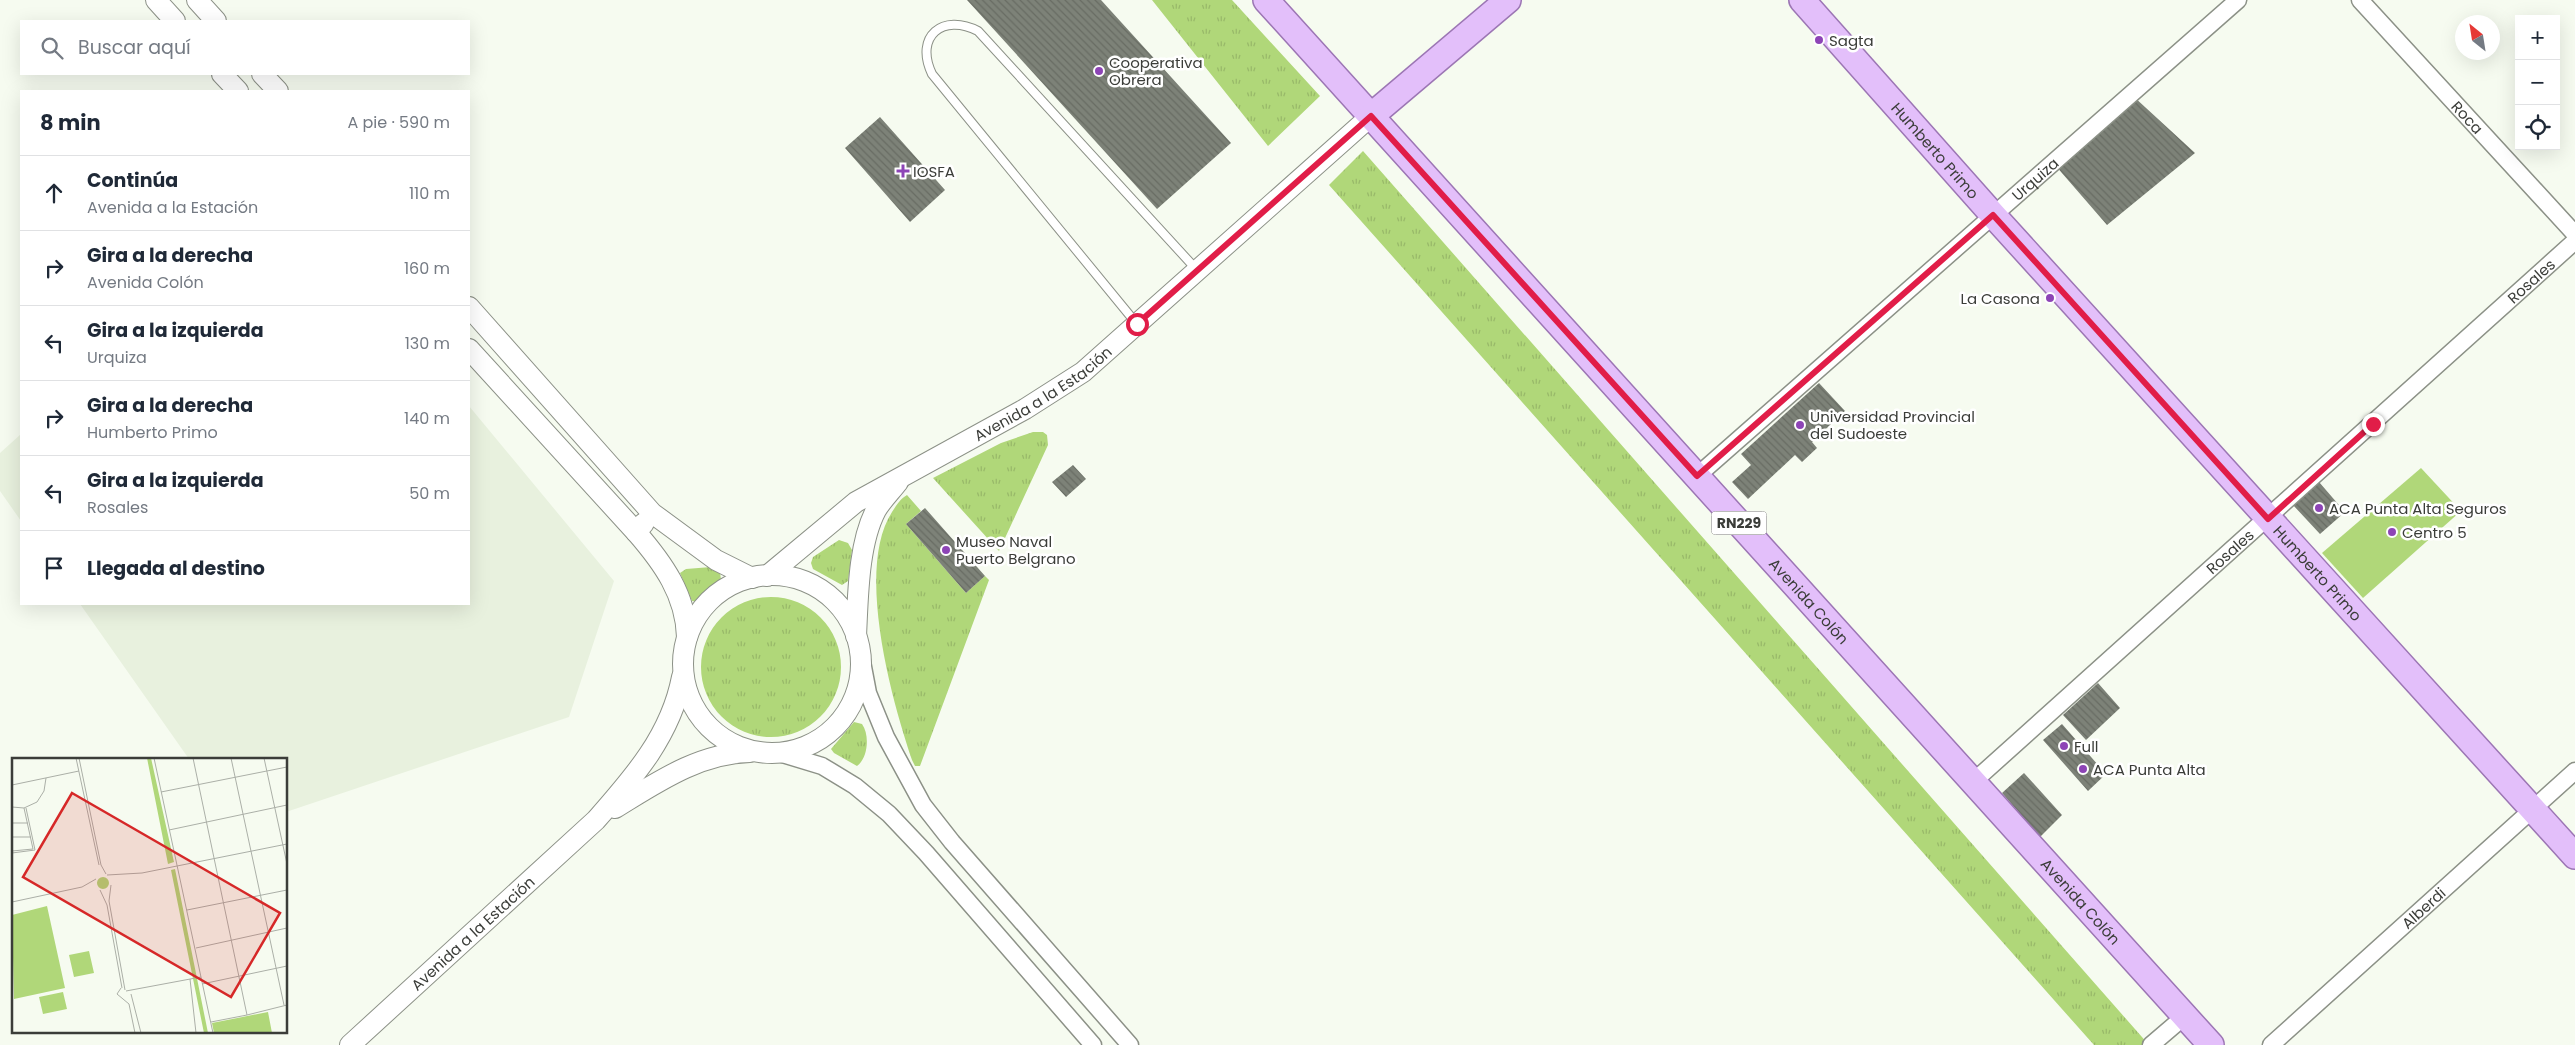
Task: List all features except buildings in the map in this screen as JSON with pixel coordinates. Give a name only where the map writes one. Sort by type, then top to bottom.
[{"type":"main road","name":"Avenida Colón","points":[[1266,0],[2211,1045]]},
{"type":"main road","points":[[1371,116],[1508,0]]},
{"type":"main road","name":"Humberto Primo","points":[[1802,0],[1993,215],[2575,856]]},
{"type":"street","points":[[156,0],[174,20]]},
{"type":"street","points":[[197,0],[215,20]]},
{"type":"street","name":"Urquiza","points":[[1697,476],[2238,0]]},
{"type":"street","name":"Roca","points":[[2360,0],[2575,234]]},
{"type":"street","points":[[223,75],[237,90]]},
{"type":"street","points":[[263,75],[277,90]]},
{"type":"street","name":"Avenida a la Estación","points":[[759,577],[856,502],[905,473],[1025,409],[1083,372],[1371,116]]},
{"type":"street","name":"Rosales","points":[[1973,782],[2268,519],[2575,241]]},
{"type":"street","points":[[470,308],[652,514],[716,560],[759,577],[796,579],[822,591],[843,611],[858,644],[868,692],[886,737],[923,805],[952,842],[1130,1045]]},
{"type":"street","points":[[470,350],[660,559],[683,607],[688,637]]},
{"type":"street","points":[[778,753],[811,744],[830,732],[845,715],[858,684],[860,576],[870,527],[876,510],[905,473]]},
{"type":"street","points":[[636,532],[652,514]]},
{"type":"street","points":[[596,820],[632,779],[660,740],[678,700],[688,637],[693,623],[712,599],[724,590],[759,577]]},
{"type":"street","points":[[683,672],[690,700],[705,724],[728,742],[755,752]]},
{"type":"street","points":[[596,820],[672,774],[729,754],[778,753],[822,766],[855,786],[889,814],[1093,1045]]},
{"type":"street","name":"Alberdi","points":[[2271,1045],[2575,771]]},
{"type":"street","name":"Avenida a la Estación","points":[[350,1045],[596,820]]},
{"type":"street","points":[[2151,1045],[2185,1016]]},
{"type":"lane","points":[[1137,324],[932,74],[926,62],[925,49],[929,39],[936,30],[954,24],[967,25],[978,31],[1198,270]]},
{"type":"shaded area","points":[[470,407],[614,581],[569,717],[288,811],[288,758],[188,758],[81,605],[470,605]]},
{"type":"shaded area","points":[[20,435],[20,520],[0,491],[0,453]]},
{"type":"green space","points":[[1152,0],[1232,0],[1320,96],[1268,146]]},
{"type":"green space","points":[[1363,151],[2149,1045],[2094,1045],[1329,185]]},
{"type":"green space","points":[[1033,432],[1043,432],[1047,435],[1048,445],[999,551],[933,478],[1001,443]]},
{"type":"green space","name":"Centro 5","points":[[2421,468],[2461,511],[2363,598],[2322,553]]},
{"type":"green space","points":[[907,495],[921,511],[906,524],[966,593],[985,576],[989,580],[920,766],[915,766],[912,760],[895,704],[887,671],[877,600],[877,566],[881,537],[892,512]]},
{"type":"green space","points":[[839,540],[848,543],[852,550],[848,581],[842,585],[813,569],[811,563],[813,557]]},
{"type":"green space","points":[[711,567],[720,572],[721,580],[697,602],[692,601],[680,573],[686,569]]},
{"type":"green space","points":[[771,597],[798,603],[810,609],[820,618],[829,628],[835,640],[841,667],[835,694],[829,706],[820,716],[810,725],[798,731],[771,737],[744,731],[732,725],[722,716],[713,706],[707,694],[701,667],[707,640],[713,628],[722,618],[732,609],[744,603]]},
{"type":"green space","points":[[854,722],[862,724],[867,740],[864,758],[857,766],[834,753],[831,749]]},
{"type":"place","name":"Sagta","points":[[1819,40]]},
{"type":"place","name":"Cooperativa Obrera","points":[[1099,71]]},
{"type":"place","name":"IOSFA","points":[[903,171]]},
{"type":"place","name":"La Casona","points":[[2050,298]]},
{"type":"place","name":"Universidad Provincial del Sudoeste","points":[[1800,425]]},
{"type":"place","name":"ACA Punta Alta Seguros","points":[[2319,508]]},
{"type":"place","name":"Centro 5","points":[[2392,532]]},
{"type":"place","name":"Museo Naval Puerto Belgrano","points":[[946,550]]},
{"type":"place","name":"Full","points":[[2064,746]]},
{"type":"place","name":"ACA Punta Alta","points":[[2083,769]]},
{"type":"route","points":[[1137,324],[1371,116],[1697,476],[1993,215],[2268,519],[2373,424]]}]
